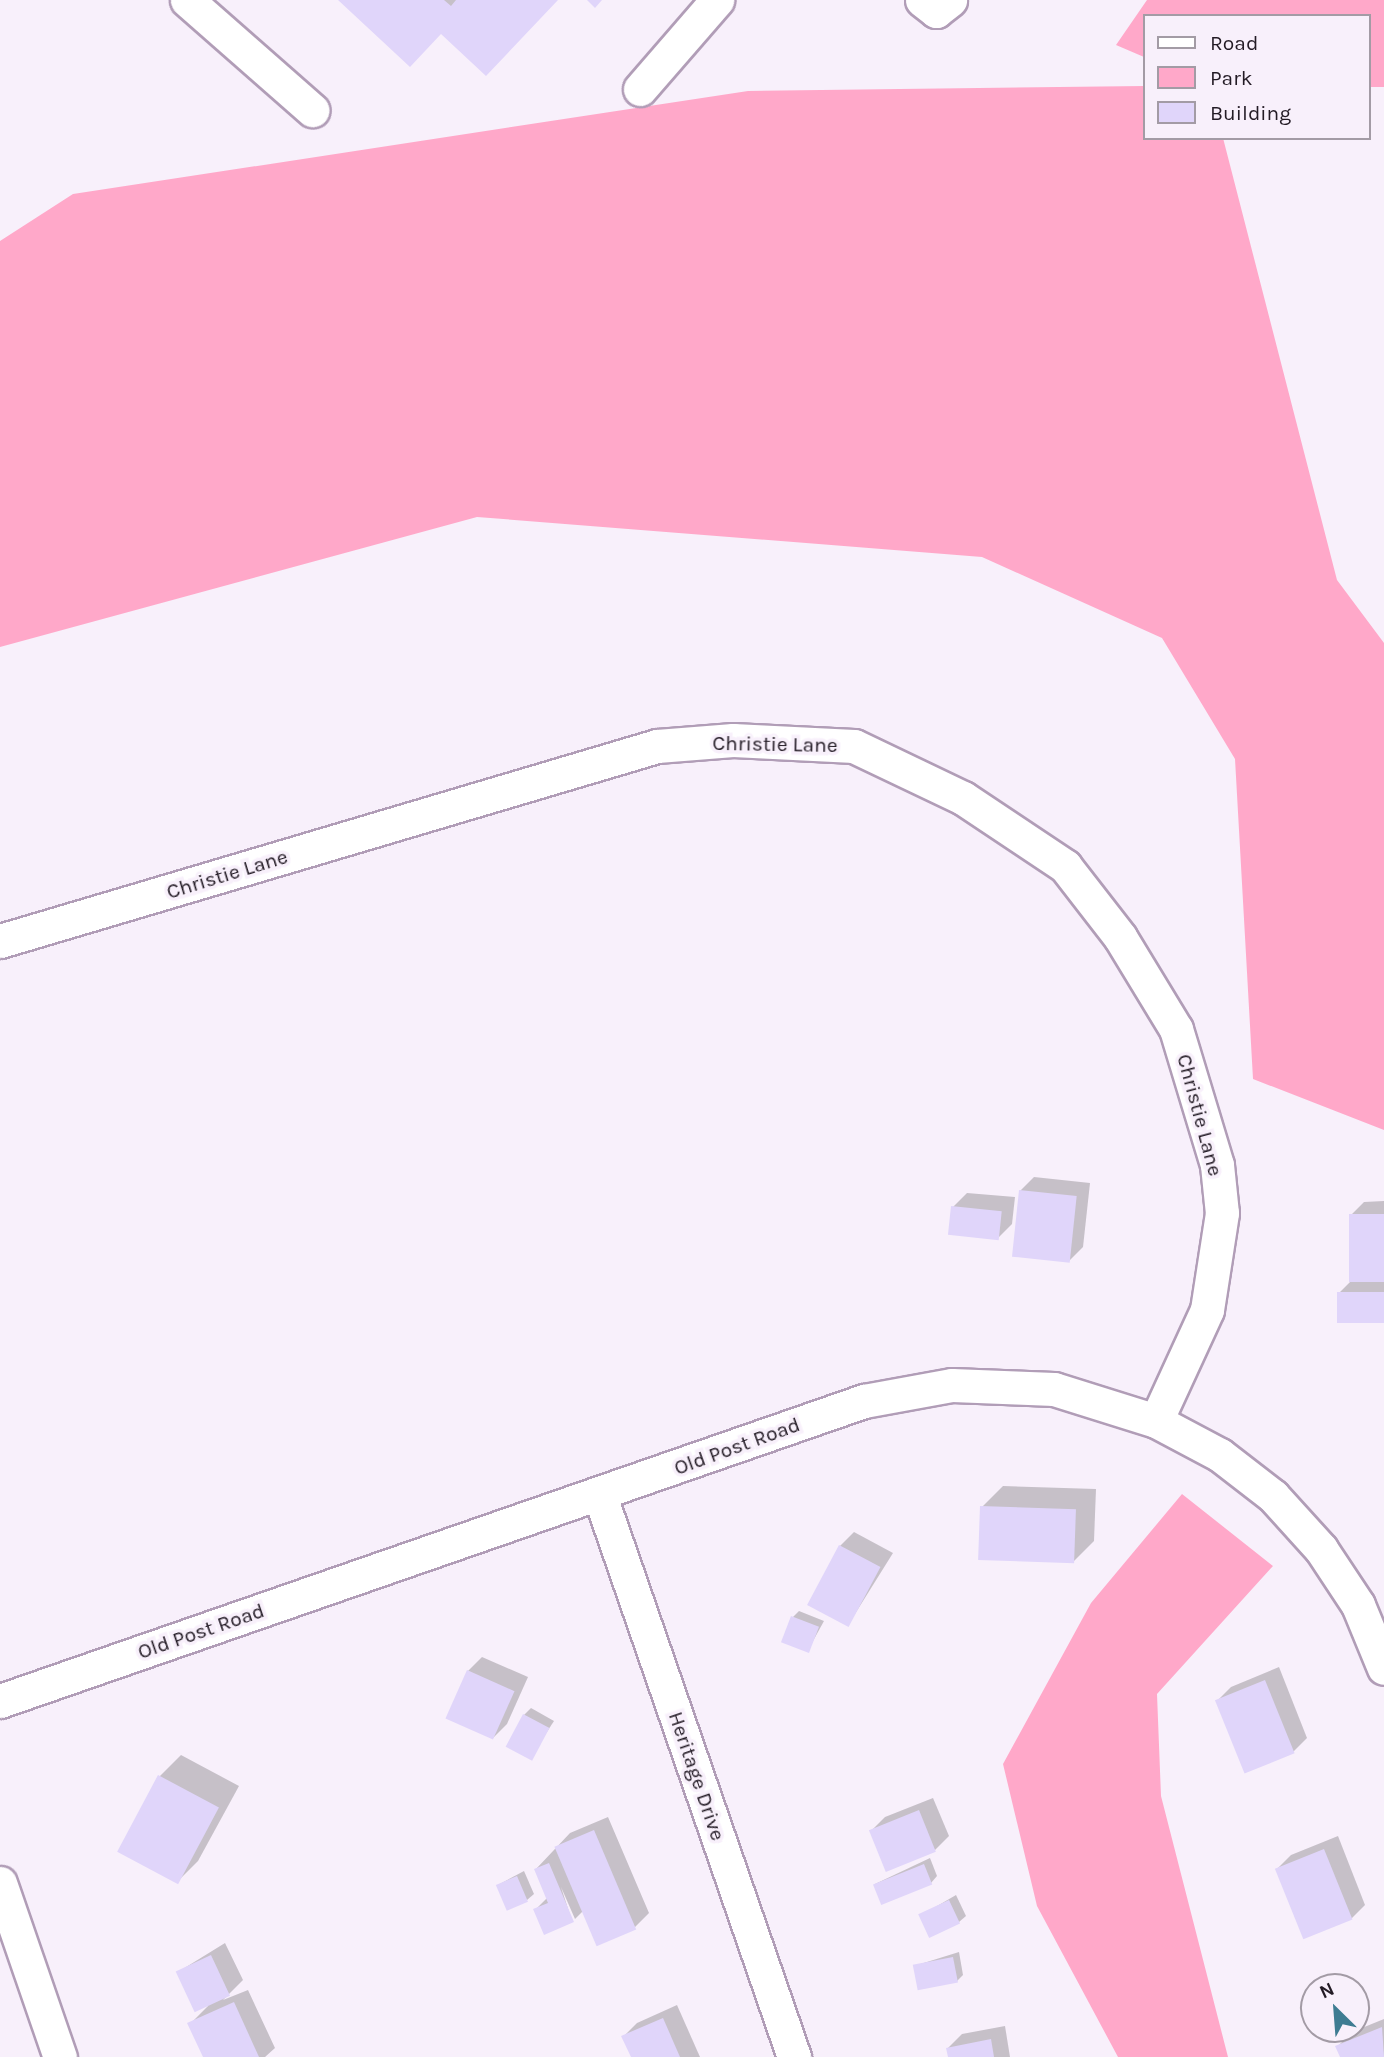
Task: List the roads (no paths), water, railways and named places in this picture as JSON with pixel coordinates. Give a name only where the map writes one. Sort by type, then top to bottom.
[{"type":"street","points":[[187,0],[312,110]]},
{"type":"street","points":[[640,89],[717,0]]},
{"type":"street","points":[[922,0],[936,10],[950,0]]},
{"type":"street","name":"Christie Lane","points":[[0,941],[657,746],[733,740],[855,746],[963,798],[1065,866],[1120,937],[1176,1029],[1217,1165],[1222,1213],[1207,1310],[1156,1421]]},
{"type":"street","name":"Old Post Road","points":[[0,1701],[905,1391],[1006,1384],[1054,1389],[1156,1421],[1220,1455],[1289,1512],[1358,1605],[1384,1668]]},
{"type":"street","name":"Heritage Drive","points":[[600,1496],[794,2057]]},
{"type":"street","points":[[0,1883],[60,2057]]}]
